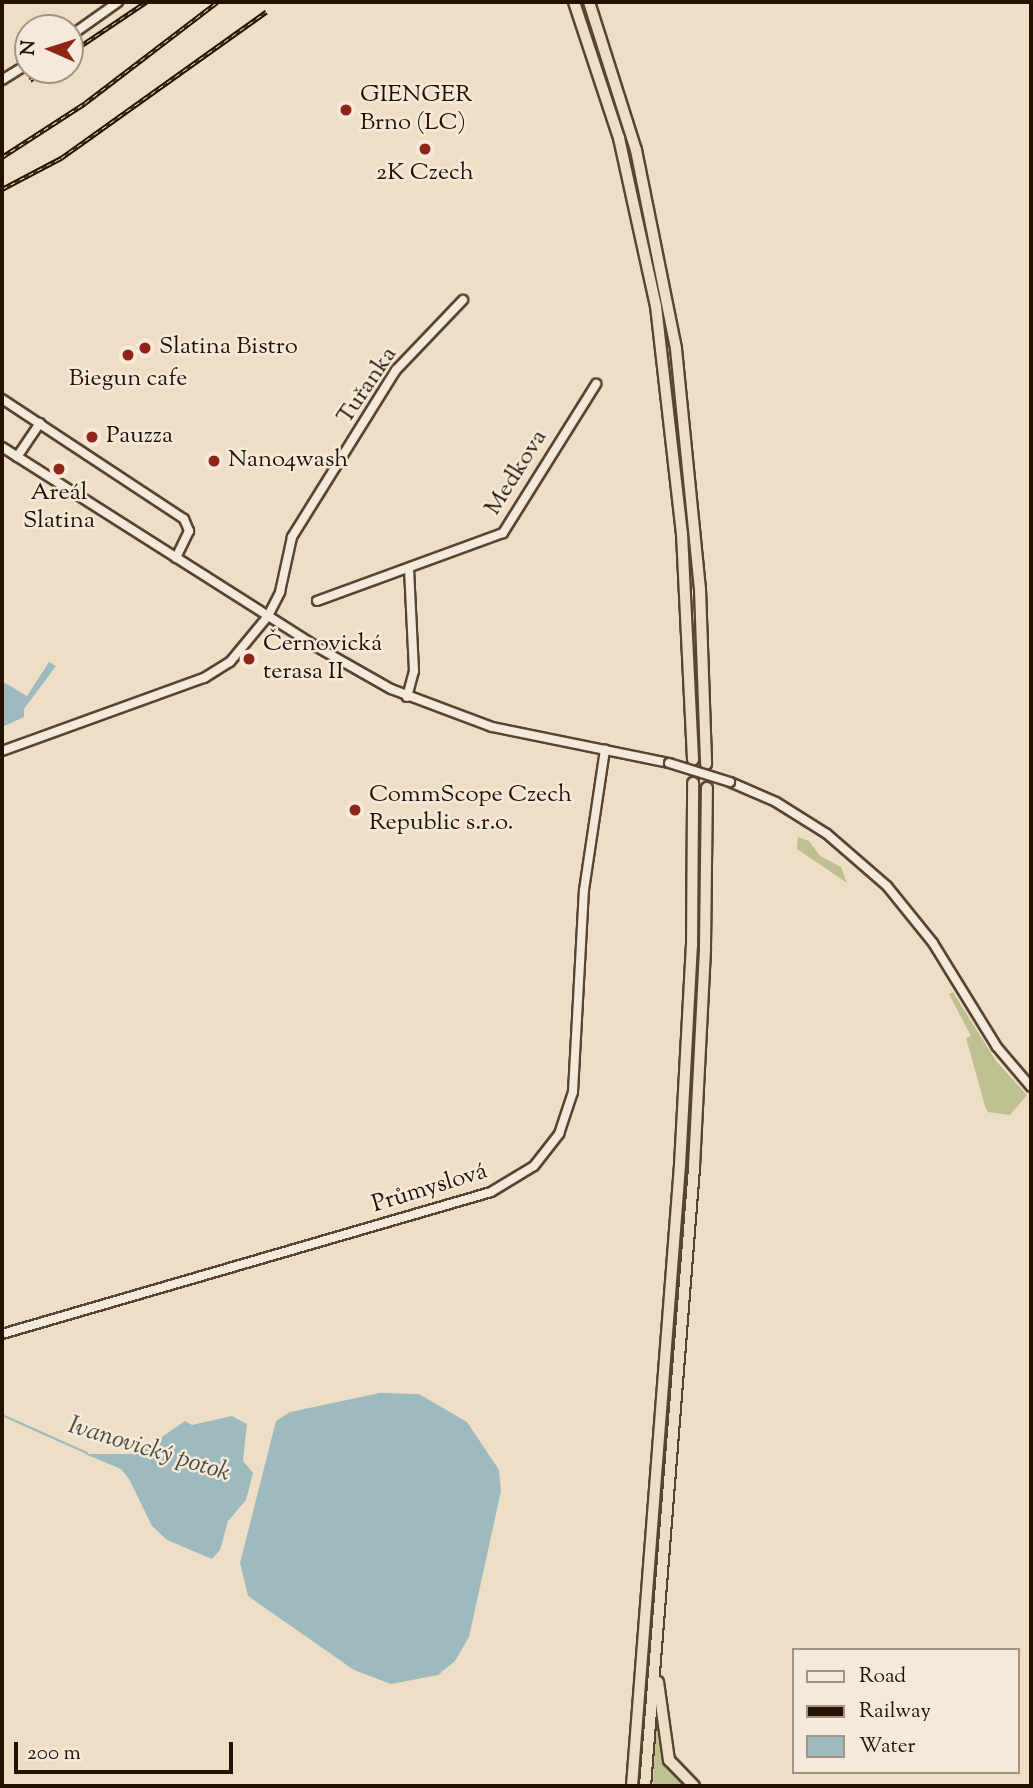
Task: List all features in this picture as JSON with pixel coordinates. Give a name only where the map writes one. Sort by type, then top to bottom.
[{"type":"highway","points":[[574,2],[621,147],[658,316],[682,534],[693,760]]},
{"type":"highway","points":[[589,2],[636,150],[676,349],[700,589],[706,764]]},
{"type":"highway","points":[[630,1786],[681,1152],[692,946],[693,783]]},
{"type":"highway","points":[[645,1786],[694,1167],[705,947],[707,788]]},
{"type":"highway","points":[[661,1563],[663,1605],[657,1689],[662,1730],[669,1760],[694,1786]]},
{"type":"street","points":[[84,26],[118,2]]},
{"type":"street","name":"Tuřanka","points":[[2,751],[212,674],[253,638],[268,617],[280,592],[292,537],[396,370],[463,300]]},
{"type":"street","name":"Medkova","points":[[317,601],[503,533],[596,384]]},
{"type":"street","points":[[2,399],[184,519],[189,531],[176,558]]},
{"type":"street","points":[[17,457],[40,423]]},
{"type":"street","points":[[2,447],[268,617],[407,696],[492,727],[669,763],[730,782],[776,802],[827,834],[887,886],[933,943],[997,1047],[1031,1087]]},
{"type":"street","points":[[407,696],[414,671],[409,569]]},
{"type":"street","name":"Průmyslová","points":[[2,1334],[480,1196],[507,1185],[534,1166],[559,1134],[573,1092],[583,901],[605,750]]},
{"type":"green space","points":[[798,837],[809,841],[820,856],[841,867],[847,883],[797,849]]},
{"type":"green space","points":[[953,992],[996,1061],[1027,1095],[1010,1115],[988,1112],[985,1106],[966,1038],[971,1036],[949,994]]},
{"type":"green space","points":[[656,1722],[663,1761],[684,1786],[653,1786]]},
{"type":"water","points":[[49,662],[56,666],[24,709],[24,717],[2,727],[2,681],[27,696]]},
{"type":"water","points":[[380,1393],[419,1394],[467,1422],[499,1470],[501,1491],[469,1637],[455,1661],[438,1675],[391,1684],[354,1670],[248,1596],[240,1563],[276,1421],[290,1412]]},
{"type":"water","points":[[232,1416],[247,1424],[243,1461],[253,1473],[246,1500],[228,1521],[220,1550],[212,1559],[167,1540],[152,1526],[129,1479],[121,1469],[85,1454],[137,1454],[185,1421],[192,1425]]},
{"type":"waterway","name":"Ivanovický potok","points":[[2,1415],[87,1453]]},
{"type":"railway","points":[[84,44],[146,2]]},
{"type":"railway","points":[[2,157],[85,103],[217,2]]},
{"type":"railway","points":[[2,189],[61,158],[266,12]]},
{"type":"place","name":"GIENGER Brno (LC)","points":[[346,110]]},
{"type":"place","name":"2K Czech","points":[[425,149]]},
{"type":"place","name":"Slatina Bistro","points":[[145,348]]},
{"type":"place","name":"Biegun cafe","points":[[128,355]]},
{"type":"place","name":"Pauzza","points":[[92,437]]},
{"type":"place","name":"Nano4wash","points":[[214,461]]},
{"type":"place","name":"Areál Slatina","points":[[59,469]]},
{"type":"place","name":"Černovická terasa II","points":[[249,659]]},
{"type":"place","name":"CommScope Czech Republic s.r.o.","points":[[355,810]]}]
